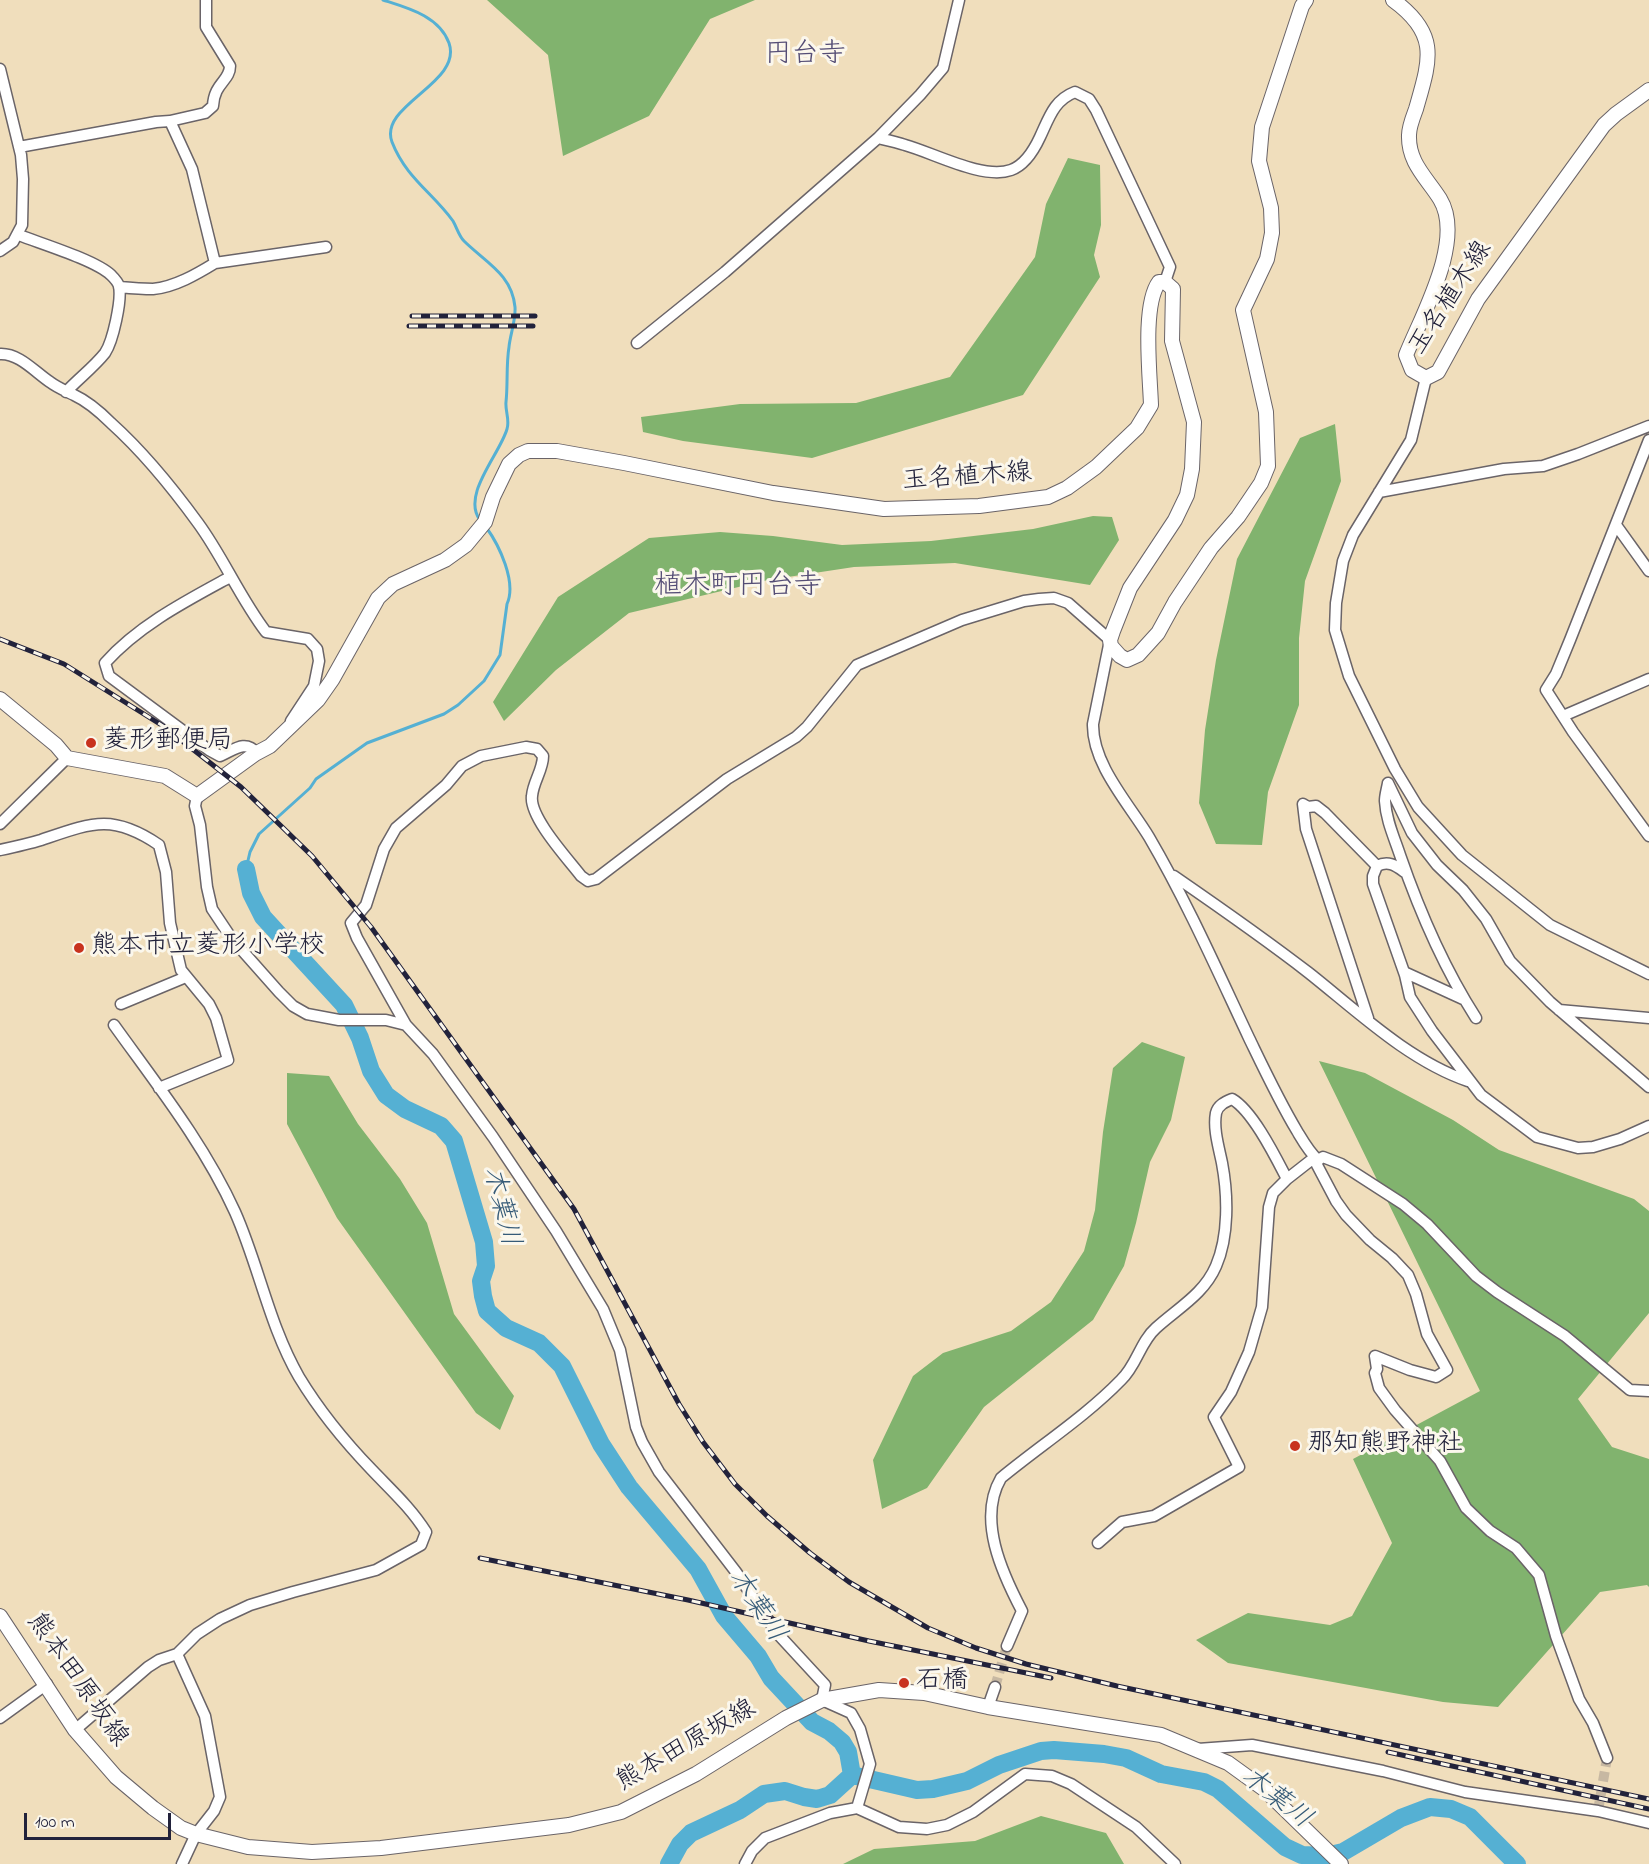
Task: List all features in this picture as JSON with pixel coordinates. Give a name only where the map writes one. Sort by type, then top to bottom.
[{"type":"main road","points":[[1165,282],[1173,289],[1172,341],[1194,422],[1192,469],[1187,495],[1175,520],[1130,588],[1110,640],[1111,646],[1120,656],[1128,660],[1138,656],[1158,633],[1210,548],[1244,508],[1261,483],[1268,466],[1266,412],[1243,310],[1267,259],[1272,233],[1271,208],[1259,161],[1262,127],[1302,6],[1306,0]]},
{"type":"main road","name":"玉名植木線","points":[[1393,0],[1409,11],[1423,31],[1429,51],[1428,68],[1409,133],[1410,152],[1417,169],[1441,201],[1449,220],[1447,249],[1440,273],[1406,355],[1412,370],[1426,378],[1438,372],[1478,299],[1604,125],[1649,90]]},
{"type":"main road","name":"玉名植木線","points":[[197,796],[256,753],[270,746],[318,700],[332,680],[378,598],[393,584],[445,560],[466,545],[485,522],[493,497],[509,464],[519,454],[528,451],[557,452],[646,467],[773,493],[884,508],[979,506],[1048,497],[1067,488],[1096,467],[1137,428],[1145,417],[1151,405],[1149,326],[1153,290],[1159,282],[1165,282]]},
{"type":"main road","points":[[0,699],[56,745],[67,758],[165,776],[197,796]]},
{"type":"main road","name":"熊本田原坂線","points":[[0,1616],[47,1684],[75,1730],[116,1777],[181,1828],[248,1847],[312,1852],[381,1848],[569,1825],[621,1812],[655,1797],[786,1718],[816,1703],[879,1690],[924,1693],[988,1707],[1161,1735],[1228,1763],[1264,1789],[1341,1864]]},
{"type":"street","points":[[19,147],[206,113],[213,106],[213,93],[230,73],[230,66],[206,27],[206,0]]},
{"type":"street","points":[[637,343],[725,272],[878,138],[920,95],[944,68],[959,0]]},
{"type":"street","points":[[0,69],[19,147],[24,179],[22,225],[19,235],[0,251]]},
{"type":"street","points":[[878,138],[904,144],[991,173],[1010,171],[1019,166],[1033,151],[1056,105],[1066,95],[1076,92],[1089,99],[1096,110],[1137,199],[1155,232],[1170,267],[1165,282]]},
{"type":"street","points":[[170,121],[192,169],[215,263]]},
{"type":"street","points":[[19,235],[98,266],[110,273],[119,287],[117,313],[111,339],[105,352],[66,392]]},
{"type":"street","points":[[119,287],[153,289],[165,287],[194,276],[215,263],[326,247]]},
{"type":"street","points":[[0,354],[17,357],[31,369],[76,396],[111,422],[157,472],[198,523],[254,617],[266,632],[308,639],[317,649],[319,661],[314,686],[285,732]]},
{"type":"street","points":[[1426,378],[1411,440],[1353,535],[1343,561],[1336,603],[1335,630],[1349,676],[1395,769],[1418,807],[1462,855],[1550,925],[1649,974]]},
{"type":"street","points":[[1379,492],[1504,469],[1543,466],[1649,426]]},
{"type":"street","points":[[1649,440],[1646,459],[1616,525],[1556,674],[1545,690],[1649,836]]},
{"type":"street","points":[[1616,525],[1649,571]]},
{"type":"street","points":[[231,577],[144,628],[118,648],[105,663],[109,675],[209,750],[220,756],[241,745],[252,747],[256,753]]},
{"type":"street","points":[[857,1808],[870,1764],[860,1729],[851,1713],[816,1703],[825,1684],[777,1633],[736,1572],[659,1472],[636,1427],[620,1350],[603,1309],[556,1231],[433,1054],[406,1024],[357,938],[351,923],[366,905],[384,849],[396,828],[446,785],[462,766],[481,756],[526,747],[537,749],[543,756],[543,764],[531,800],[536,815],[581,876],[588,880],[596,879],[727,779],[795,737],[807,727],[857,665],[962,620],[1024,601],[1054,598],[1068,603],[1110,640],[1093,724],[1096,750],[1111,779],[1170,873],[1266,1074],[1311,1154],[1318,1160]]},
{"type":"street","points":[[1563,716],[1649,679]]},
{"type":"street","points":[[0,824],[67,758]]},
{"type":"street","points":[[1395,769],[1388,783],[1385,799],[1386,812],[1406,873],[1431,932],[1463,999],[1476,1018]]},
{"type":"street","points":[[1388,783],[1412,832],[1437,865],[1463,890],[1486,919],[1510,961],[1559,1010],[1649,1088]]},
{"type":"street","points":[[197,796],[195,806],[200,825],[212,909],[232,939],[279,993],[292,1006],[307,1014],[339,1020],[386,1020],[406,1024]]},
{"type":"street","points":[[1368,1019],[1306,830],[1303,804],[1308,807],[1316,806],[1325,813],[1377,866]]},
{"type":"street","points":[[0,850],[39,840],[74,827],[94,824],[116,824],[145,836],[159,845],[166,872],[170,923],[181,970],[209,1004],[216,1018],[228,1060],[159,1088]]},
{"type":"street","points":[[1406,873],[1392,864],[1383,863],[1377,866],[1373,884],[1404,972],[1410,997],[1468,1081],[1481,1095],[1537,1137],[1578,1148],[1593,1147],[1620,1139],[1649,1126]]},
{"type":"street","points":[[1170,873],[1280,950],[1382,1031],[1429,1063],[1452,1076],[1468,1081]]},
{"type":"street","points":[[1404,972],[1463,999]]},
{"type":"street","points":[[121,1004],[186,977]]},
{"type":"street","points":[[1559,1010],[1649,1018]]},
{"type":"street","points":[[75,1730],[148,1667],[159,1660],[177,1654],[198,1634],[220,1619],[250,1605],[376,1570],[421,1545],[426,1532],[403,1501],[339,1432],[298,1375],[280,1339],[236,1213],[214,1170],[196,1140],[114,1024]]},
{"type":"street","points":[[1007,1646],[1022,1611],[1008,1583],[992,1526],[996,1487],[1001,1478],[1068,1426],[1121,1380],[1133,1367],[1144,1342],[1155,1329],[1206,1284],[1217,1265],[1224,1236],[1226,1208],[1223,1168],[1216,1129],[1216,1112],[1222,1103],[1232,1099],[1237,1102],[1255,1124],[1287,1179]]},
{"type":"street","points":[[1098,1543],[1122,1522],[1154,1516],[1239,1467],[1214,1417],[1231,1392],[1252,1340],[1262,1307],[1269,1207],[1274,1193],[1287,1179],[1310,1161],[1318,1160],[1323,1156],[1403,1204],[1427,1224],[1476,1276],[1565,1336],[1630,1390],[1649,1391]]},
{"type":"street","points":[[1318,1160],[1317,1165],[1346,1215],[1408,1275],[1427,1334],[1447,1370],[1436,1377],[1410,1370],[1375,1356],[1377,1369],[1375,1373],[1379,1388],[1395,1410],[1440,1461],[1466,1508],[1490,1531],[1516,1548],[1539,1575],[1556,1635],[1579,1699],[1593,1723],[1607,1758]]},
{"type":"street","points":[[177,1654],[205,1716],[220,1797],[214,1811],[196,1834],[182,1864]]},
{"type":"street","points":[[0,1718],[47,1684]]},
{"type":"street","points":[[988,1707],[995,1687]]},
{"type":"street","points":[[1198,1749],[1252,1745],[1383,1771],[1465,1792],[1598,1812],[1649,1823]]},
{"type":"street","points":[[745,1864],[752,1851],[765,1838],[830,1813],[857,1808],[899,1827],[927,1830],[947,1825],[973,1812],[1025,1774],[1052,1776],[1071,1784],[1136,1827],[1175,1864]]},
{"type":"green space","points":[[487,0],[755,0],[710,19],[649,116],[563,156],[548,55]]},
{"type":"green space","points":[[1068,158],[1100,165],[1101,225],[1094,255],[1100,277],[1023,395],[812,458],[683,441],[643,432],[641,417],[740,404],[856,403],[950,377],[1035,257],[1046,204]]},
{"type":"green space","points":[[1335,424],[1341,481],[1305,581],[1299,638],[1299,705],[1268,792],[1262,845],[1216,844],[1199,803],[1205,730],[1216,660],[1237,559],[1300,438]]},
{"type":"green space","points":[[1093,516],[1112,517],[1119,540],[1090,585],[955,563],[854,567],[768,580],[629,613],[556,670],[504,721],[493,702],[558,597],[649,538],[720,532],[842,545],[931,541],[1033,529]]},
{"type":"green space","points":[[1142,1042],[1185,1057],[1171,1120],[1150,1162],[1124,1266],[1093,1320],[984,1407],[927,1488],[882,1509],[873,1460],[913,1376],[943,1353],[1011,1331],[1051,1302],[1084,1251],[1095,1210],[1103,1132],[1113,1068]]},
{"type":"green space","points":[[1319,1061],[1365,1073],[1453,1120],[1499,1150],[1634,1199],[1649,1211],[1649,1313],[1578,1399],[1612,1447],[1649,1459],[1649,1587],[1647,1585],[1600,1592],[1498,1707],[1443,1702],[1228,1663],[1196,1640],[1248,1613],[1330,1625],[1352,1616],[1392,1543],[1353,1459],[1480,1391]]},
{"type":"green space","points":[[287,1073],[329,1076],[358,1124],[400,1179],[427,1223],[454,1314],[514,1396],[500,1430],[476,1413],[337,1218],[287,1124]]},
{"type":"green space","points":[[1041,1816],[1106,1833],[1124,1864],[843,1864],[874,1849],[975,1841]]},
{"type":"waterway","points":[[383,0],[422,14],[438,26],[449,43],[450,57],[444,70],[397,117],[391,129],[392,142],[405,166],[453,221],[462,239],[503,277],[513,296],[515,317],[508,361],[506,405],[508,426],[478,487],[475,510],[480,520]]},
{"type":"waterway","points":[[246,869],[250,852],[259,834],[310,788],[316,779],[367,743],[444,714],[458,705],[484,681],[500,655],[510,595],[505,564],[486,527]]},
{"type":"waterway","name":"木葉川","points":[[246,869],[251,893],[263,917],[344,1005],[360,1038],[371,1071],[386,1095],[405,1109],[441,1126],[454,1141],[484,1242],[486,1266],[481,1281],[487,1311],[506,1328],[539,1343],[562,1366],[601,1444],[629,1487],[698,1569],[724,1616],[758,1656],[771,1678],[812,1722],[829,1731],[842,1742],[848,1752],[852,1775],[917,1790],[933,1789],[967,1781],[999,1765],[1041,1751],[1104,1754],[1126,1758],[1161,1774],[1204,1782],[1218,1789],[1285,1847],[1302,1855],[1326,1856],[1343,1852],[1401,1818],[1430,1807],[1451,1809],[1470,1817],[1517,1864]]},
{"type":"waterway","points":[[669,1864],[680,1844],[691,1833],[740,1810],[764,1794],[785,1791],[817,1799],[830,1795],[852,1775]]},
{"type":"tunnel","points":[[995,1687],[1007,1646]]},
{"type":"tunnel","points":[[1598,1811],[1607,1758]]},
{"type":"railway","points":[[412,316],[535,316]]},
{"type":"railway","points":[[409,326],[533,326]]},
{"type":"railway","points":[[0,639],[64,664],[163,726],[241,787],[312,856],[371,927],[574,1209],[679,1404],[703,1442],[735,1484],[767,1516],[810,1553],[849,1582],[928,1628],[976,1648],[1026,1664],[1117,1686],[1649,1799]]},
{"type":"railway","points":[[480,1558],[1051,1678]]},
{"type":"railway","points":[[1388,1752],[1649,1809]]},
{"type":"place","name":"菱形郵便局","points":[[91,743]]},
{"type":"place","name":"熊本市立菱形小学校","points":[[79,948]]},
{"type":"place","name":"那知熊野神社","points":[[1295,1446]]},
{"type":"place","name":"石橋","points":[[904,1683]]},
{"type":"district","name":"円台寺","points":[[805,57]]},
{"type":"district","name":"植木町円台寺","points":[[738,588]]}]
